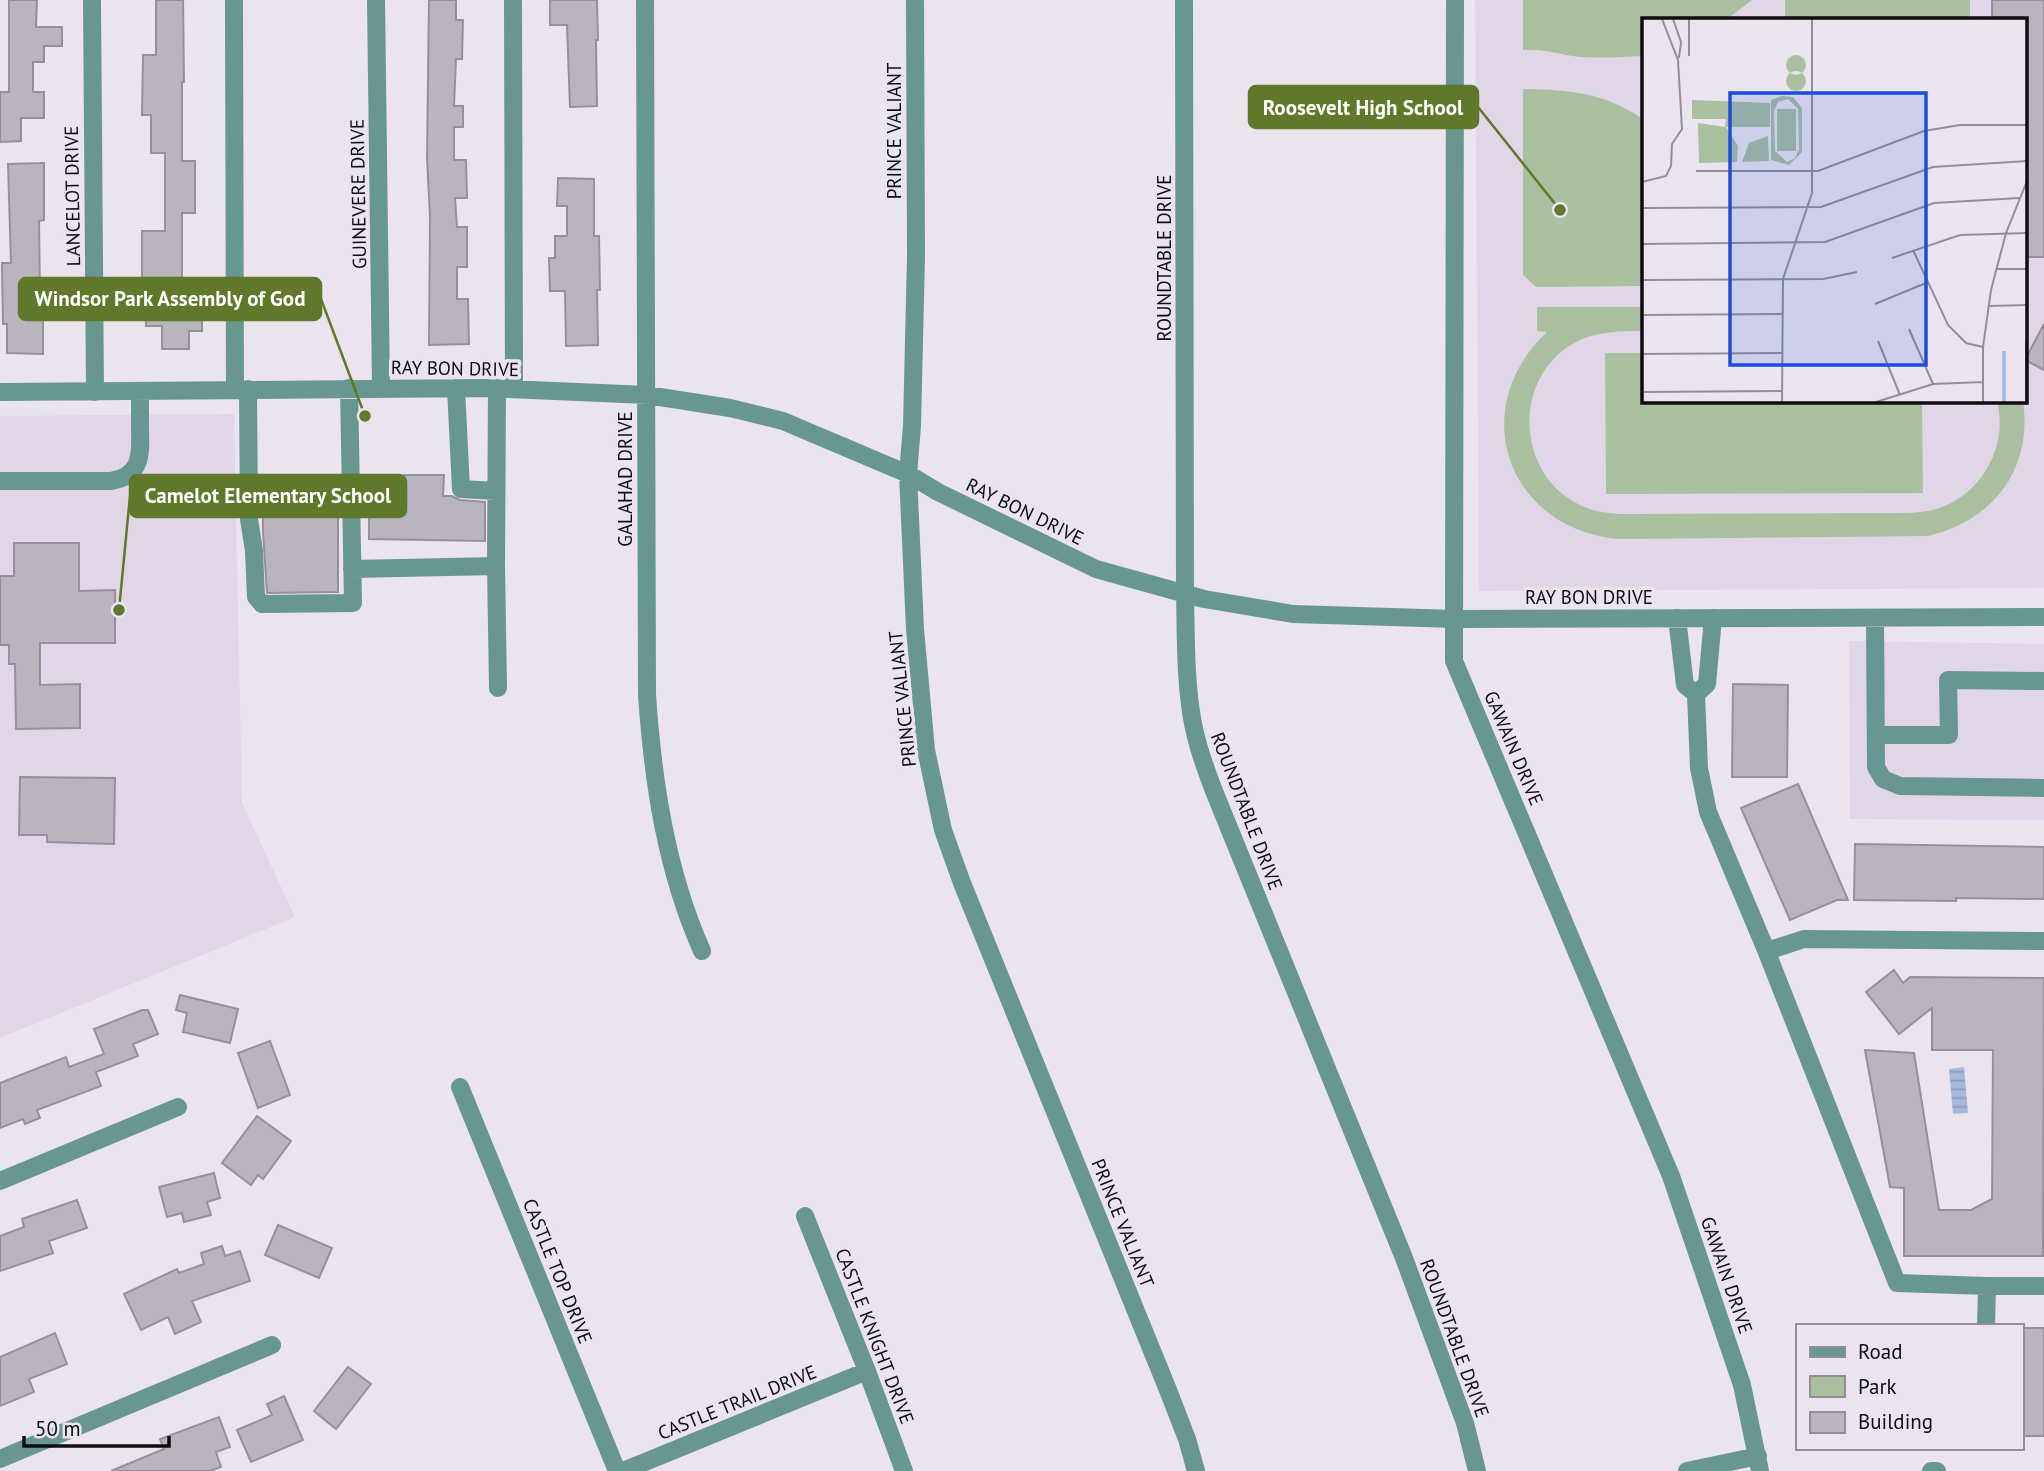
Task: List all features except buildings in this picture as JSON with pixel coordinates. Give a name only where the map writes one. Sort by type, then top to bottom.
[{"type":"street","name":"LANCELOT DRIVE","points":[[92,0],[95,392]]},
{"type":"street","points":[[234,0],[241,390],[255,592],[257,601],[262,604],[353,603],[349,388]]},
{"type":"street","name":"GUINEVERE DRIVE","points":[[376,0],[381,387]]},
{"type":"street","points":[[498,688],[496,491],[506,389],[513,0]]},
{"type":"street","name":"GALAHAD DRIVE","points":[[645,0],[647,682],[650,743],[671,863],[687,919],[702,951]]},
{"type":"street","name":"PRINCE VALIANT","points":[[915,0],[915,269],[912,426],[908,474],[915,629],[926,750],[943,830],[962,883],[1168,1390],[1187,1438],[1196,1471]]},
{"type":"street","name":"ROUNDTABLE DRIVE","points":[[1184,0],[1185,593],[1192,719],[1200,753],[1219,803],[1404,1258],[1465,1423],[1477,1471]]},
{"type":"street","name":"GAWAIN DRIVE","points":[[1455,0],[1454,660],[1671,1176],[1742,1385],[1759,1464]]},
{"type":"street","name":"RAY BON DRIVE","points":[[0,392],[456,387],[647,395],[730,408],[783,421],[908,474],[938,492],[1096,569],[1204,598],[1293,614],[1456,619],[2044,617]]},
{"type":"street","points":[[456,387],[461,489],[496,491]]},
{"type":"street","points":[[0,481],[111,481],[127,475],[134,469],[140,457],[140,391]]},
{"type":"street","points":[[352,569],[496,566]]},
{"type":"street","points":[[1677,618],[1685,685],[1696,694],[1699,768],[1708,812],[1767,951],[1897,1283],[2044,1286]]},
{"type":"street","points":[[1696,694],[1707,684],[1713,618]]},
{"type":"street","points":[[1875,618],[1877,767],[1882,779],[1900,786],[2044,788]]},
{"type":"street","points":[[1876,735],[1949,735],[1948,680],[2044,681]]},
{"type":"street","points":[[1767,951],[1804,939],[2044,942]]},
{"type":"street","name":"CASTLE TOP DRIVE","points":[[460,1087],[617,1471]]},
{"type":"street","points":[[0,1181],[178,1107]]},
{"type":"street","name":"CASTLE KNIGHT DRIVE","points":[[805,1216],[904,1471]]},
{"type":"street","points":[[1986,1324],[1987,1286]]},
{"type":"street","points":[[0,1459],[272,1345]]},
{"type":"street","name":"CASTLE TRAIL DRIVE","points":[[623,1471],[867,1371]]},
{"type":"street","points":[[1687,1471],[1759,1464]]},
{"type":"street","points":[[1931,1471],[1937,1471]]},
{"type":"shaded area","points":[[1475,0],[2044,0],[2044,588],[1479,591]]},
{"type":"shaded area","points":[[234,414],[242,803],[295,917],[0,1038],[0,416]]},
{"type":"shaded area","points":[[1849,641],[2044,644],[2044,820],[1850,819]]},
{"type":"green space","points":[[1523,0],[1752,0],[1728,18],[1642,18],[1642,56],[1599,58],[1523,50]]},
{"type":"green space","points":[[1785,0],[1970,0],[1970,18],[1785,18]]},
{"type":"green space","points":[[1523,89],[1585,94],[1614,103],[1642,118],[1642,286],[1536,287],[1523,275]]},
{"type":"green space","points":[[1537,307],[1642,307],[1642,331],[1604,333],[1580,340],[1558,355],[1542,374],[1533,397],[1529,421],[1532,446],[1541,469],[1557,489],[1578,504],[1593,510],[1620,514],[1909,513],[1933,510],[1966,493],[1988,467],[1999,435],[1997,402],[2023,402],[2022,449],[2004,488],[1989,505],[1951,529],[1928,536],[1620,539],[1581,531],[1549,514],[1526,490],[1510,461],[1504,429],[1508,396],[1522,363],[1547,332],[1537,331]]},
{"type":"green space","points":[[1605,353],[1642,353],[1642,402],[1922,402],[1923,493],[1606,494]]},
{"type":"water","points":[[1964,1067],[1968,1113],[1953,1114],[1949,1069]]},
{"type":"place","name":"Roosevelt High School","points":[[1560,210]]},
{"type":"place","name":"Windsor Park Assembly of God","points":[[365,416]]},
{"type":"place","name":"Camelot Elementary School","points":[[119,610]]}]
